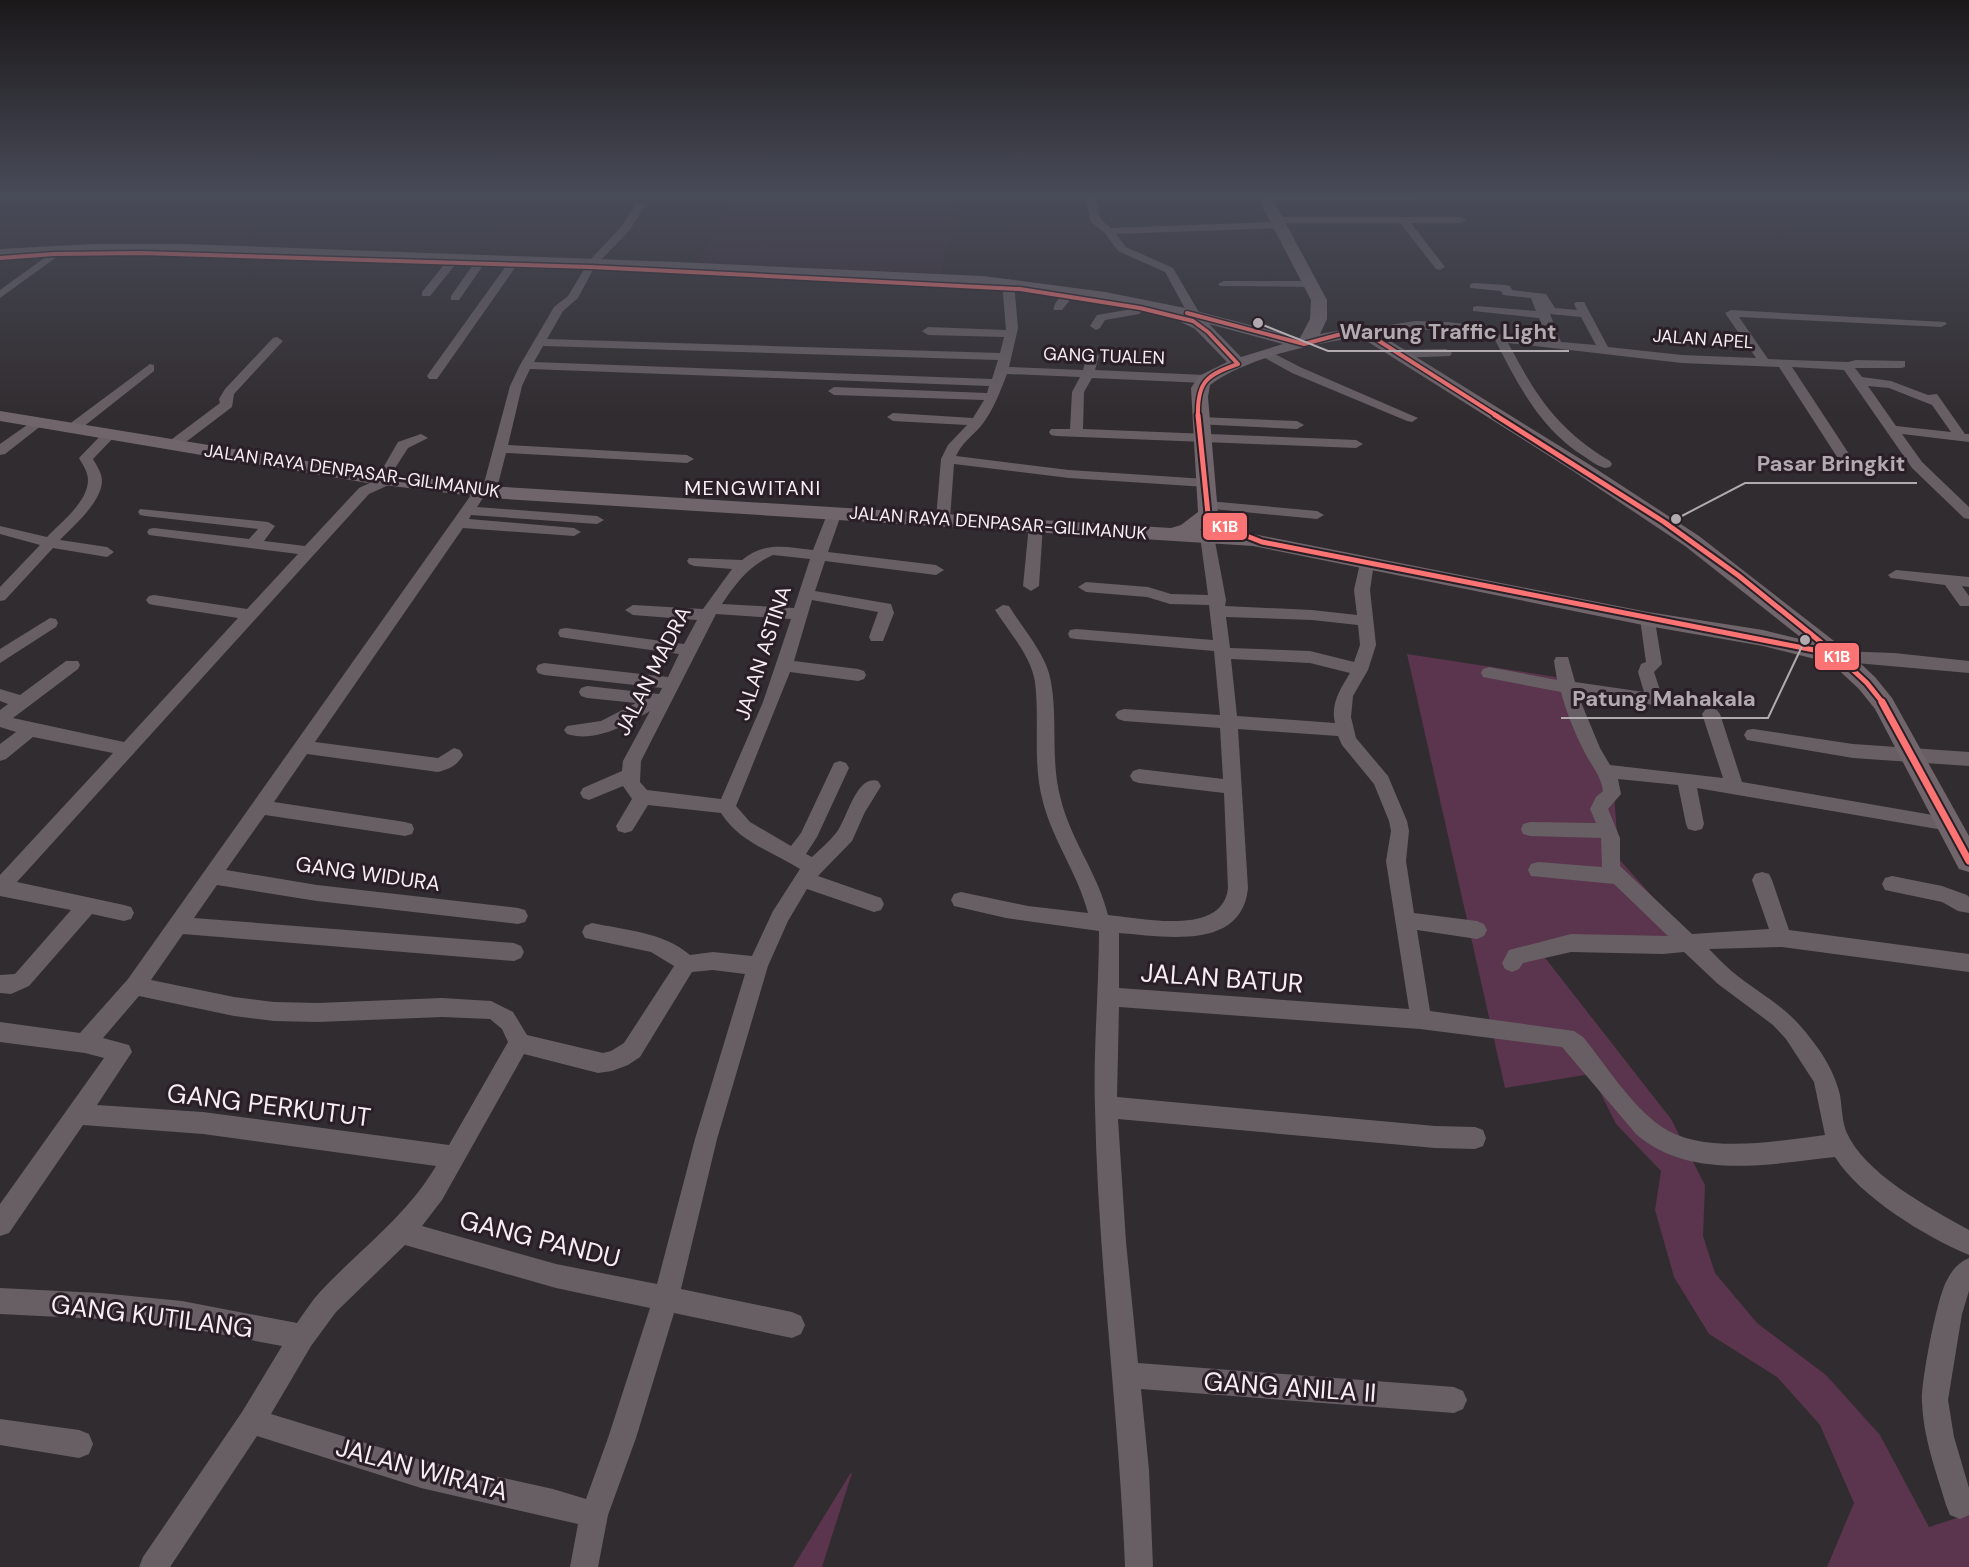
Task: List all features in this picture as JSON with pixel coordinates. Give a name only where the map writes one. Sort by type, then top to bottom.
[{"type":"highway","points":[[678,269],[1007,285],[1194,314],[1304,344]]},
{"type":"highway","points":[[1303,269],[1319,300],[1320,318],[1304,344]]},
{"type":"highway","points":[[1007,285],[1063,301],[1143,305],[1177,316],[1201,325],[1238,364]]},
{"type":"highway","name":"JALAN RAYA DENPASAR-GILIMANUK","points":[[1319,300],[1365,333],[1664,522],[1739,576],[1839,657],[1867,683],[1880,699],[1968,857]]},
{"type":"highway","points":[[1247,540],[1226,528],[1208,509],[1209,480],[1201,430],[1199,389],[1205,379],[1238,364],[1339,334],[1365,333]]},
{"type":"highway","name":"JALAN RAYA DENPASAR-GILIMANUK","points":[[0,416],[376,482],[485,492],[835,512],[1247,540],[1648,619],[1763,638],[1839,657]]},
{"type":"highway","name":"JALAN RAYA DENPASAR-GILIMANUK","points":[[1174,534],[1188,529],[1208,509]]},
{"type":"highway","points":[[1763,638],[1778,639],[1789,636],[1796,630],[1795,621]]},
{"type":"street","points":[[0,295],[34,269]]},
{"type":"street","points":[[426,294],[447,269]]},
{"type":"street","points":[[455,298],[475,269]]},
{"type":"street","points":[[433,376],[509,269]]},
{"type":"street","points":[[85,1043],[135,986],[301,747],[464,517],[485,492],[500,449],[516,387],[526,365],[558,309],[572,298],[589,269]]},
{"type":"street","points":[[1167,269],[1181,288],[1194,314]]},
{"type":"street","points":[[1224,284],[1311,284]]},
{"type":"street","points":[[943,519],[948,459],[953,448],[977,422],[992,397],[1011,334],[1012,320],[1007,285]]},
{"type":"street","points":[[1536,285],[1549,310],[1582,308],[1604,350]]},
{"type":"street","points":[[1474,286],[1506,288],[1508,293],[1535,295],[1557,345]]},
{"type":"street","points":[[1096,326],[1101,316],[1135,312],[1143,305]]},
{"type":"street","points":[[1477,309],[1545,315]]},
{"type":"street","points":[[1764,362],[1731,313],[1941,324]]},
{"type":"street","name":"JALAN APEL","points":[[1365,333],[1401,327],[1442,326],[1459,327],[1500,338],[1682,359],[1848,366],[1902,364]]},
{"type":"street","points":[[928,331],[1011,334]]},
{"type":"street","points":[[1500,338],[1535,404],[1578,449],[1605,464]]},
{"type":"street","points":[[173,445],[227,404],[228,401],[225,400],[229,392],[277,341]]},
{"type":"street","name":"GANG TUALEN","points":[[539,342],[1003,363],[1088,374],[1205,379]]},
{"type":"street","points":[[1398,354],[1446,353]]},
{"type":"street","points":[[1269,355],[1296,370],[1412,418]]},
{"type":"street","points":[[1076,434],[1078,392],[1088,374],[1093,356]]},
{"type":"street","points":[[1782,362],[1848,464]]},
{"type":"street","points":[[526,365],[997,383]]},
{"type":"street","points":[[1848,366],[1861,381],[1917,465],[1969,515]]},
{"type":"street","points":[[73,428],[150,368]]},
{"type":"street","points":[[1861,381],[1891,386],[1934,399],[1965,438]]},
{"type":"street","points":[[834,390],[992,397]]},
{"type":"street","points":[[893,417],[977,422]]},
{"type":"street","points":[[0,451],[37,422]]},
{"type":"street","points":[[1056,432],[1076,434],[1297,425]]},
{"type":"street","points":[[1892,429],[1965,438]]},
{"type":"street","points":[[1201,430],[1356,444]]},
{"type":"street","points":[[3,588],[51,543],[92,493],[95,482],[93,471],[86,458],[110,434]]},
{"type":"street","points":[[1,887],[308,551],[376,482],[403,445],[421,438]]},
{"type":"street","points":[[500,449],[687,459]]},
{"type":"street","points":[[948,459],[1069,474],[1209,480]]},
{"type":"street","points":[[1208,509],[1317,515]]},
{"type":"street","points":[[145,512],[268,526],[254,543]]},
{"type":"street","name":"JALAN ASTINA","points":[[727,807],[758,740],[784,666],[818,555],[835,512]]},
{"type":"street","points":[[464,517],[597,520]]},
{"type":"street","points":[[464,517],[574,532]]},
{"type":"street","points":[[1031,586],[1036,525]]},
{"type":"street","points":[[0,530],[51,543],[107,552]]},
{"type":"street","points":[[154,532],[308,551]]},
{"type":"street","points":[[961,900],[988,908],[1104,923],[1178,929],[1198,927],[1221,919],[1233,910],[1238,888],[1233,787],[1223,650],[1207,536]]},
{"type":"street","name":"JALAN MADRA","points":[[630,775],[632,761],[659,700],[673,683],[711,609],[744,565],[762,552],[771,550],[936,570]]},
{"type":"street","points":[[694,561],[744,565]]},
{"type":"street","points":[[1367,563],[1362,590],[1368,645],[1360,670],[1342,705],[1345,730],[1357,752],[1375,770],[1394,807],[1400,831],[1396,861],[1417,986],[1420,1019]]},
{"type":"street","points":[[1896,575],[1969,582]]},
{"type":"street","points":[[1950,581],[1965,603]]},
{"type":"street","points":[[1086,587],[1148,592],[1170,599],[1218,606],[1367,621]]},
{"type":"street","points":[[806,594],[885,608],[886,613],[877,637]]},
{"type":"street","points":[[154,600],[250,615]]},
{"type":"street","points":[[680,602],[711,609]]},
{"type":"street","points":[[633,610],[711,609],[800,615]]},
{"type":"street","points":[[1003,610],[1036,661],[1043,681],[1046,777],[1049,791],[1056,815],[1104,923],[1109,998],[1106,1107],[1114,1242],[1135,1470],[1139,1567]]},
{"type":"street","points":[[1489,673],[1566,687],[1655,699],[1646,672],[1647,668],[1654,664],[1648,619]]},
{"type":"street","points":[[0,657],[50,623]]},
{"type":"street","points":[[566,633],[689,650]]},
{"type":"street","points":[[1076,634],[1324,660],[1345,663],[1360,670]]},
{"type":"street","points":[[1839,657],[1894,659],[1963,667],[1969,682]]},
{"type":"street","points":[[1562,661],[1566,687],[1592,751],[1607,771],[1612,794],[1602,802],[1599,809],[1609,831],[1611,844],[1608,856],[1612,870],[1744,995],[1780,1018],[1805,1047],[1825,1083],[1832,1120],[1840,1145],[1853,1161],[1903,1204],[1969,1243]]},
{"type":"street","points":[[0,720],[72,665]]},
{"type":"street","points":[[784,666],[858,675]]},
{"type":"street","points":[[544,669],[673,683]]},
{"type":"street","points":[[587,692],[659,700]]},
{"type":"street","points":[[0,694],[22,702]]},
{"type":"street","points":[[573,730],[591,730],[619,720],[659,700]]},
{"type":"street","points":[[1711,714],[1735,787]]},
{"type":"street","points":[[1124,716],[1345,730]]},
{"type":"street","points":[[0,720],[30,730],[127,749]]},
{"type":"street","points":[[0,754],[30,730]]},
{"type":"street","points":[[1754,735],[1853,751],[1969,759]]},
{"type":"street","points":[[301,747],[438,765],[448,762],[454,755]]},
{"type":"street","points":[[795,855],[808,837],[840,768]]},
{"type":"street","points":[[1607,771],[1686,779],[1949,824]]},
{"type":"street","points":[[589,793],[630,775],[636,793],[643,797],[727,807],[733,820],[747,831],[795,855],[808,873],[874,904]]},
{"type":"street","points":[[1139,776],[1233,787]]},
{"type":"street","points":[[1686,779],[1695,824]]},
{"type":"street","points":[[584,1567],[594,1515],[622,1438],[666,1298],[706,1138],[758,966],[780,917],[808,873],[845,836],[860,803],[872,786]]},
{"type":"street","points":[[625,826],[643,797]]},
{"type":"street","points":[[260,807],[405,829]]},
{"type":"street","points":[[1530,829],[1609,831]]},
{"type":"street","points":[[1538,870],[1617,876]]},
{"type":"street","name":"GANG WIDURA","points":[[212,876],[317,893],[518,916]]},
{"type":"street","points":[[1762,880],[1782,938]]},
{"type":"street","points":[[1893,884],[1960,899],[1968,909]]},
{"type":"street","points":[[1,887],[124,913]]},
{"type":"street","points":[[0,984],[11,985],[22,980],[88,905]]},
{"type":"street","points":[[1405,920],[1478,930]]},
{"type":"street","points":[[177,925],[514,952]]},
{"type":"street","points":[[592,932],[656,944],[672,952],[686,964],[712,961],[758,966]]},
{"type":"street","points":[[1512,963],[1516,956],[1571,943],[1638,946],[1736,938],[1782,938],[1969,963]]},
{"type":"street","points":[[519,1043],[598,1063],[619,1060],[632,1050],[686,964]]},
{"type":"street","points":[[135,986],[254,1010],[293,1013],[412,1008],[491,1010],[501,1014],[510,1022],[519,1043]]},
{"type":"street","name":"JALAN BATUR","points":[[1109,998],[1420,1019],[1566,1038],[1575,1044],[1641,1122],[1656,1136],[1692,1151],[1723,1154],[1840,1145]]},
{"type":"street","points":[[0,1032],[85,1043],[121,1052],[0,1224]]},
{"type":"street","points":[[153,1567],[251,1420],[302,1337],[327,1303],[401,1232],[434,1192],[519,1043]]},
{"type":"street","points":[[1106,1107],[1436,1137],[1475,1138]]},
{"type":"street","name":"GANG PERKUTUT","points":[[76,1114],[203,1123],[455,1157]]},
{"type":"street","name":"GANG PANDU","points":[[401,1232],[556,1276],[792,1325]]},
{"type":"street","points":[[1960,1505],[1940,1437],[1935,1400],[1949,1314],[1956,1288],[1969,1270]]},
{"type":"street","name":"GANG KUTILANG","points":[[0,1301],[100,1306],[182,1314],[302,1337]]},
{"type":"street","name":"GANG ANILA II","points":[[1127,1375],[1454,1400]]},
{"type":"street","name":"JALAN WIRATA","points":[[251,1420],[421,1474],[553,1503],[594,1515]]},
{"type":"street","points":[[0,1432],[79,1444]]},
{"type":"shaded area","points":[[846,269],[942,269],[941,273]]},
{"type":"shaded area","points":[[1407,654],[1556,677],[1614,795],[1619,859],[1694,943],[1620,953],[1539,950],[1671,1119],[1705,1185],[1703,1236],[1715,1273],[1757,1323],[1826,1375],[1880,1435],[1929,1527],[1969,1514],[1969,1567],[1827,1567],[1854,1503],[1820,1425],[1777,1377],[1709,1334],[1674,1277],[1655,1210],[1661,1171],[1616,1124],[1591,1074],[1505,1088]]},
{"type":"shaded area","points":[[852,1473],[822,1567],[793,1567],[850,1474]]},
{"type":"transit line","name":"K1B","points":[[632,269],[1020,289],[1140,308],[1193,321],[1208,332],[1238,364],[1209,376],[1202,384],[1199,395],[1198,428],[1208,514],[1221,524],[1240,535],[1262,542],[1814,650],[1839,657],[1867,683],[1884,704],[1969,861]]},
{"type":"transit line","name":"K1B","points":[[1187,313],[1304,344],[1349,332],[1368,334],[1664,522],[1739,576],[1828,648]]},
{"type":"place","name":"Warung Traffic Light","points":[[1258,323]]},
{"type":"place","name":"Pasar Bringkit","points":[[1676,519]]},
{"type":"place","name":"Patung Mahakala","points":[[1805,640]]},
{"type":"district","name":"MENGWITANI","points":[[753,488]]}]
